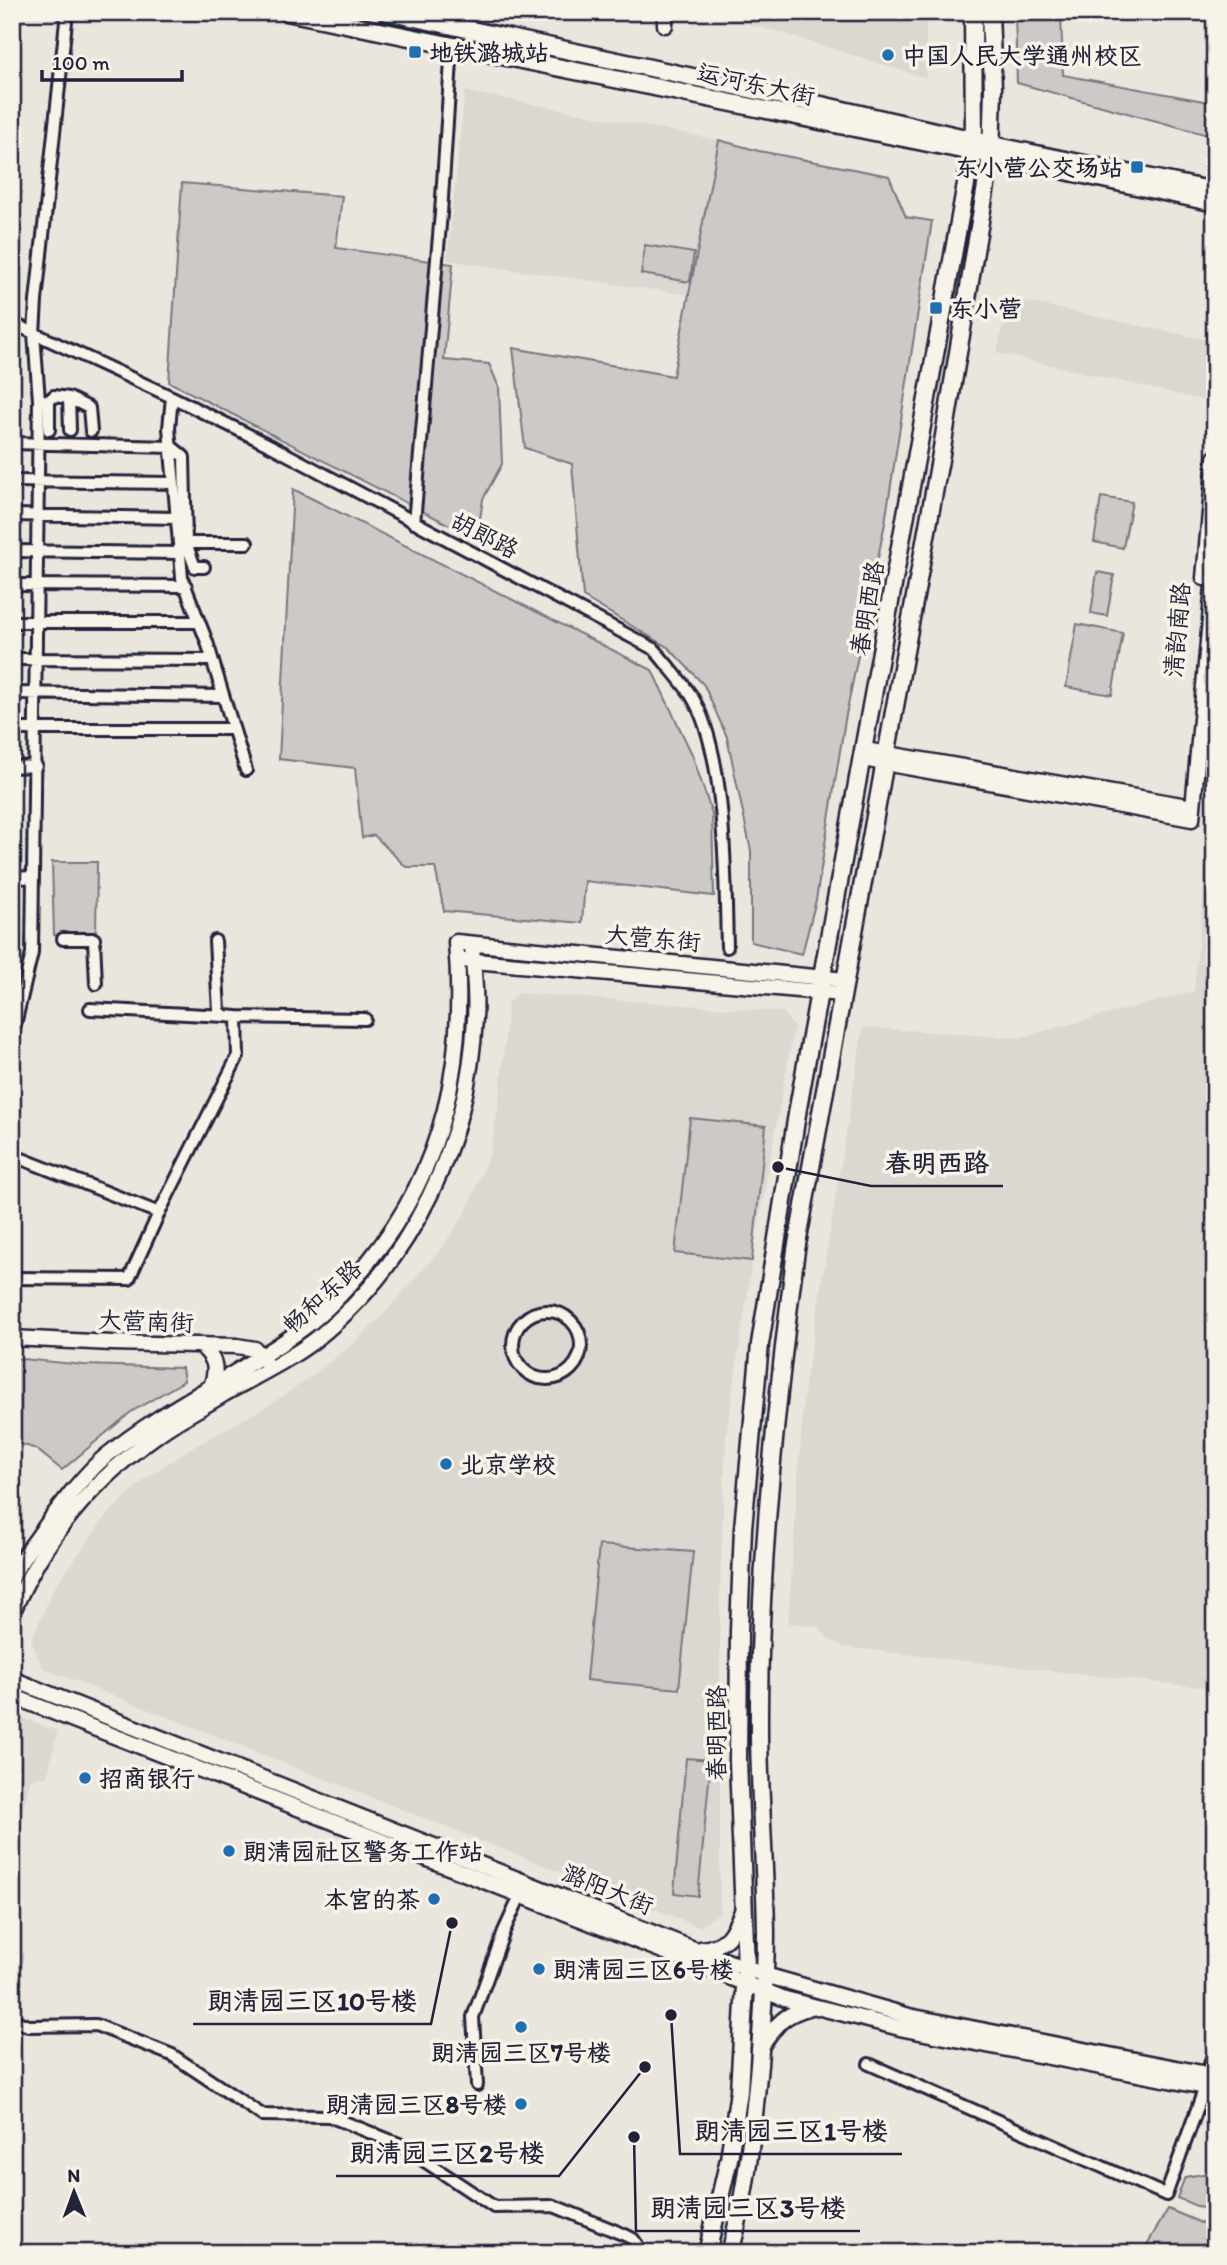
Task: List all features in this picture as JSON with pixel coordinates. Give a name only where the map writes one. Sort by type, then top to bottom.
[{"type":"main road","name":"运河东大街","points":[[288,12],[992,150],[1215,190]]},
{"type":"main road","name":"运河东大街","points":[[387,12],[768,93],[973,146]]},
{"type":"main road","name":"春明西路","points":[[707,2253],[731,2145],[738,2091],[746,1975],[738,1760],[743,1528],[760,1344],[798,1108],[973,146],[973,12]]},
{"type":"main road","name":"春明西路","points":[[730,2253],[752,2147],[765,1982],[766,1929],[759,1737],[763,1571],[772,1452],[796,1250],[887,758],[992,150],[990,12]]},
{"type":"main road","name":"运河东大街","points":[[992,150],[1215,204]]},
{"type":"main road","name":"清韵南路","points":[[1187,810],[1215,458]]},
{"type":"main road","name":"清韵南路","points":[[1187,810],[1215,564]]},
{"type":"main road","points":[[864,755],[1187,810]]},
{"type":"main road","name":"大营东街","points":[[456,942],[822,985]]},
{"type":"main road","name":"畅和东路","points":[[12,1577],[53,1514],[105,1456],[212,1384],[303,1328],[348,1288],[386,1240],[427,1169],[443,1124],[453,1072],[460,992],[456,942]]},
{"type":"main road","name":"畅和东路","points":[[12,1614],[43,1552],[71,1512],[115,1467],[162,1431],[314,1340],[377,1279],[411,1231],[435,1186],[466,1097],[475,1016],[472,944]]},
{"type":"main road","name":"大营东街","points":[[457,959],[844,987]]},
{"type":"main road","name":"大营南街","points":[[12,1338],[237,1346],[255,1349],[261,1355]]},
{"type":"main road","points":[[200,1345],[215,1362],[212,1384]]},
{"type":"main road","points":[[261,1355],[269,1368]]},
{"type":"main road","name":"潞阳大街","points":[[12,1679],[694,1949],[746,1975]]},
{"type":"main road","name":"潞阳大街","points":[[12,1696],[521,1894],[765,1982],[909,2016],[1207,2073]]},
{"type":"main road","points":[[694,1949],[717,1947],[734,1930],[743,1900],[751,1903],[751,1929],[757,1933],[766,1929]]},
{"type":"main road","name":"潞阳大街","points":[[765,1982],[785,1999],[904,2029],[1207,2073]]},
{"type":"main road","points":[[760,2048],[782,2019],[792,2013],[814,2007]]},
{"type":"street","points":[[49,430],[34,334],[67,12]]},
{"type":"street","points":[[414,523],[453,46]]},
{"type":"street","name":"胡郎路","points":[[12,323],[273,447],[414,523],[542,587],[654,649],[691,696],[705,727],[714,761],[725,863],[727,947]]},
{"type":"street","points":[[44,400],[54,396],[69,398],[89,408],[91,431]]},
{"type":"street","points":[[172,397],[169,410],[177,518],[183,548],[195,566],[204,567]]},
{"type":"street","points":[[69,398],[70,430]]},
{"type":"street","points":[[12,1037],[32,953],[39,443],[44,400]]},
{"type":"street","points":[[12,443],[172,447],[184,457],[182,578],[212,660],[246,771]]},
{"type":"street","points":[[12,481],[174,483]]},
{"type":"street","points":[[12,515],[177,518]]},
{"type":"street","points":[[12,551],[183,548],[247,543]]},
{"type":"street","points":[[12,585],[186,586]]},
{"type":"street","points":[[12,622],[199,622]]},
{"type":"street","points":[[12,659],[212,660]]},
{"type":"street","points":[[12,693],[222,696]]},
{"type":"street","points":[[12,729],[233,729]]},
{"type":"street","points":[[12,767],[36,766]]},
{"type":"street","points":[[12,878],[33,877]]},
{"type":"street","points":[[63,939],[94,939],[96,984]]},
{"type":"street","points":[[215,942],[219,1010],[231,1016]]},
{"type":"street","points":[[90,1009],[365,1019]]},
{"type":"street","points":[[12,1278],[130,1279],[159,1213],[238,1056],[231,1016]]},
{"type":"street","points":[[12,1154],[159,1213]]},
{"type":"street","points":[[537,1312],[558,1313],[575,1326],[579,1336],[579,1357],[565,1373],[555,1378],[531,1375],[522,1368],[516,1358],[514,1335],[519,1325],[537,1312]]},
{"type":"street","points":[[477,2085],[473,2017],[504,1931],[521,1894]]},
{"type":"street","points":[[12,2019],[28,2026],[96,2025],[172,2055],[262,2115],[329,2116],[399,2144],[494,2207],[554,2206],[625,2235],[633,2239],[640,2249]]},
{"type":"street","points":[[869,2064],[1166,2195],[1207,2073]]},
{"type":"shaded area","name":"中国人民大学通州校区","points":[[696,12],[926,12],[926,78],[775,31]]},
{"type":"shaded area","points":[[1015,12],[1061,12],[1063,75],[1215,103],[1215,137],[1017,83]]},
{"type":"shaded area","points":[[465,91],[719,140],[690,295],[447,260]]},
{"type":"shaded area","points":[[719,140],[759,151],[889,176],[906,217],[932,221],[885,523],[845,720],[816,900],[802,954],[751,942],[751,851],[727,737],[704,685],[669,648],[583,597],[572,464],[525,448],[513,348],[673,376]]},
{"type":"shaded area","points":[[182,183],[342,196],[336,248],[453,264],[444,360],[489,364],[499,387],[502,464],[483,499],[477,539],[169,382]]},
{"type":"shaded area","points":[[645,245],[694,253],[690,282],[641,274]]},
{"type":"shaded area","points":[[1008,298],[1208,340],[1203,400],[997,353]]},
{"type":"shaded area","points":[[293,489],[652,670],[692,754],[712,814],[714,896],[585,881],[582,923],[444,911],[435,867],[406,867],[374,835],[362,838],[355,768],[279,759]]},
{"type":"shaded area","points":[[1101,497],[1132,502],[1123,548],[1094,542]]},
{"type":"shaded area","points":[[1097,572],[1114,575],[1107,616],[1091,613]]},
{"type":"shaded area","points":[[1077,624],[1123,633],[1112,695],[1066,687]]},
{"type":"shaded area","points":[[1215,763],[1215,1689],[843,1647],[828,1639],[818,1626],[788,1623],[804,1392],[863,1027],[1018,1038],[1194,991]]},
{"type":"shaded area","points":[[52,862],[97,862],[96,936],[54,935]]},
{"type":"shaded area","name":"北京学校","points":[[519,993],[783,1012],[794,1027],[755,1242],[726,1437],[720,1589],[720,1912],[700,1927],[43,1668],[31,1640],[54,1588],[106,1516],[145,1479],[188,1450],[269,1405],[349,1347],[381,1317],[441,1249],[466,1212],[491,1150],[500,1095],[508,1002]]},
{"type":"shaded area","points":[[690,1118],[766,1126],[752,1261],[675,1253]]},
{"type":"shaded area","points":[[12,1358],[84,1365],[182,1368],[184,1381],[131,1412],[62,1470],[36,1449],[12,1441]]},
{"type":"shaded area","points":[[599,1545],[693,1552],[679,1689],[586,1680]]},
{"type":"shaded area","points":[[12,1714],[58,1731],[47,1777],[31,1778],[18,1828],[17,1996],[12,1996]]},
{"type":"shaded area","points":[[686,1758],[711,1760],[698,1896],[674,1893]]},
{"type":"shaded area","points":[[1215,2172],[1215,2206],[1211,2212],[1177,2198],[1185,2177]]},
{"type":"shaded area","points":[[1168,2209],[1215,2229],[1215,2253],[1142,2253]]},
{"type":"place","name":"地铁潞城站","points":[[415,52]]},
{"type":"place","name":"中国人民大学通州校区","points":[[888,55]]},
{"type":"place","name":"东小营公交场站","points":[[1137,167]]},
{"type":"place","name":"东小营","points":[[936,308]]},
{"type":"place","name":"春明西路","points":[[778,1167]]},
{"type":"place","name":"北京学校","points":[[446,1464]]},
{"type":"place","name":"招商银行","points":[[85,1778]]},
{"type":"place","name":"朗清园社区警务工作站","points":[[229,1851]]},
{"type":"place","name":"本宫的茶","points":[[434,1899]]},
{"type":"place","name":"朗清园三区10号楼","points":[[452,1923]]},
{"type":"place","name":"朗清园三区6号楼","points":[[539,1969]]},
{"type":"place","name":"朗清园三区1号楼","points":[[671,2015]]},
{"type":"place","name":"朗清园三区7号楼","points":[[521,2027]]},
{"type":"place","name":"朗清园三区2号楼","points":[[645,2067]]},
{"type":"place","name":"朗清园三区8号楼","points":[[521,2104]]},
{"type":"place","name":"朗清园三区3号楼","points":[[634,2137]]}]
